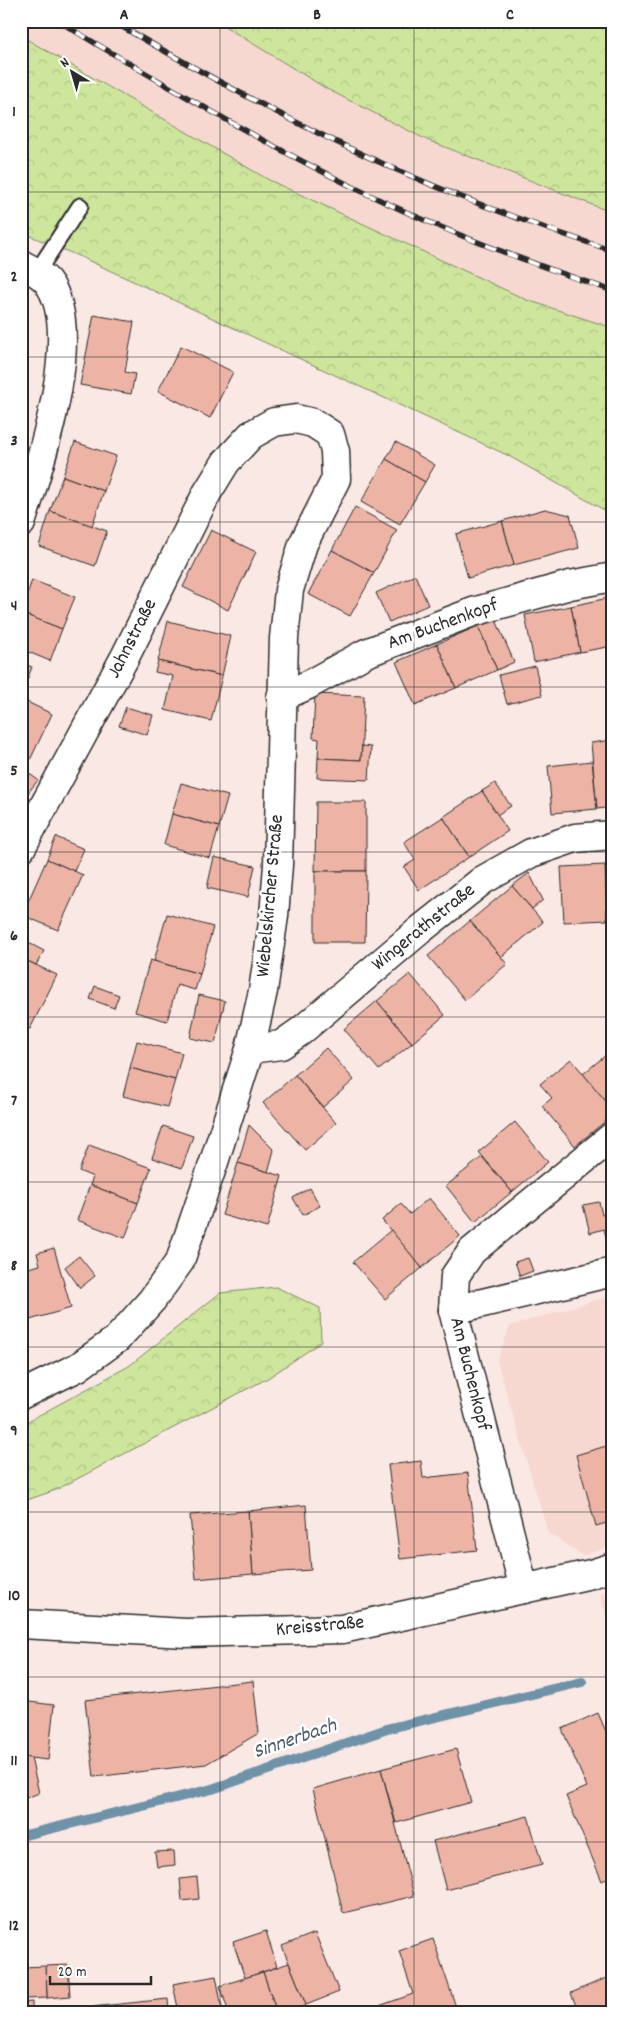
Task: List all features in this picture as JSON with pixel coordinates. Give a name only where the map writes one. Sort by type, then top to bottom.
[{"type":"street","points":[[21,523],[46,442],[59,373],[63,326],[58,302],[47,281],[29,268]]},
{"type":"street","name":"Wiebelskircher Straße","points":[[21,1395],[78,1367],[116,1339],[152,1300],[180,1261],[250,1050],[263,991],[274,916],[278,865],[281,697],[289,590],[303,544],[336,479],[335,451],[330,434],[314,423],[296,419],[274,422],[251,434]]},
{"type":"street","name":"Jahnstraße","points":[[21,848],[125,657],[207,493],[226,462],[251,434]]},
{"type":"street","name":"Am Buchenkopf","points":[[281,697],[308,686],[366,654],[473,612],[570,585],[613,578]]},
{"type":"street","name":"Wingerathstraße","points":[[250,1050],[280,1045],[301,1031],[420,930],[483,880],[531,853],[575,838],[613,835]]},
{"type":"street","name":"Am Buchenkopf","points":[[524,1589],[452,1310],[454,1276],[472,1251],[613,1136]]},
{"type":"street","points":[[452,1310],[613,1272]]},
{"type":"street","name":"Kreisstraße","points":[[21,1624],[186,1633],[342,1629],[591,1574],[613,1567]]},
{"type":"lane","points":[[29,268],[80,206]]},
{"type":"shaded area","points":[[21,21],[216,21],[327,89],[427,140],[613,213],[613,328],[527,300],[269,180],[21,36]]},
{"type":"shaded area","points":[[613,1295],[613,1545],[583,1556],[548,1533],[497,1361],[510,1326]]},
{"type":"shaded area","points":[[613,1590],[613,1640],[600,1595]]},
{"type":"green space","points":[[216,21],[613,21],[613,213],[427,140],[327,89]]},
{"type":"green space","points":[[21,36],[269,180],[527,300],[613,328],[613,515],[507,455],[83,258],[21,232]]},
{"type":"green space","points":[[276,1287],[320,1308],[321,1342],[268,1378],[56,1490],[21,1502],[21,1425],[129,1366],[220,1293]]},
{"type":"building","points":[[94,315],[134,322],[125,372],[135,374],[131,394],[80,385]]},
{"type":"building","points":[[181,346],[233,372],[210,418],[158,391]]},
{"type":"building","points":[[75,442],[116,456],[104,491],[63,476]]},
{"type":"building","points":[[396,442],[435,465],[425,482],[386,459]]},
{"type":"building","points":[[386,459],[425,482],[400,524],[361,502]]},
{"type":"building","points":[[63,476],[104,491],[92,526],[50,511]]},
{"type":"building","points":[[355,507],[397,530],[374,573],[332,550]]},
{"type":"building","points":[[545,509],[570,515],[579,548],[514,565],[502,521]]},
{"type":"building","points":[[50,511],[107,531],[95,566],[39,546]]},
{"type":"building","points":[[502,521],[514,565],[468,578],[456,534]]},
{"type":"building","points":[[211,530],[256,552],[228,610],[183,587]]},
{"type":"building","points":[[332,550],[374,573],[350,616],[308,594]]},
{"type":"building","points":[[415,575],[428,605],[389,622],[376,593]]},
{"type":"building","points":[[32,580],[75,597],[62,629],[21,613]]},
{"type":"building","points":[[613,597],[613,646],[580,652],[571,606]]},
{"type":"building","points":[[571,606],[580,652],[534,662],[525,615]]},
{"type":"building","points":[[21,613],[62,629],[50,661],[21,649]]},
{"type":"building","points":[[495,618],[514,662],[497,670],[478,626]]},
{"type":"building","points":[[168,621],[231,636],[222,676],[158,661]]},
{"type":"building","points":[[478,626],[497,670],[456,688],[437,644]]},
{"type":"building","points":[[437,644],[456,688],[415,705],[396,662]]},
{"type":"building","points":[[158,661],[222,676],[211,721],[165,710],[173,676],[155,672]]},
{"type":"building","points":[[21,663],[32,667],[23,690],[21,690]]},
{"type":"building","points":[[535,666],[542,695],[507,704],[499,675]]},
{"type":"building","points":[[315,694],[364,696],[361,760],[318,758],[319,739],[313,738]]},
{"type":"building","points":[[21,699],[52,714],[30,760],[21,755]]},
{"type":"building","points":[[126,707],[153,715],[147,735],[119,726]]},
{"type":"building","points":[[612,740],[613,807],[597,809],[591,743]]},
{"type":"building","points":[[362,746],[371,747],[369,780],[317,778],[318,758],[361,760]]},
{"type":"building","points":[[592,761],[597,809],[552,813],[548,766]]},
{"type":"building","points":[[21,768],[38,780],[21,802]]},
{"type":"building","points":[[181,783],[228,796],[219,827],[172,814]]},
{"type":"building","points":[[495,783],[511,806],[497,815],[482,791]]},
{"type":"building","points":[[482,791],[508,831],[469,857],[443,817]]},
{"type":"building","points":[[316,802],[366,802],[366,871],[315,871]]},
{"type":"building","points":[[172,814],[219,827],[210,858],[164,845]]},
{"type":"building","points":[[443,817],[469,857],[419,890],[404,867],[415,860],[404,842]]},
{"type":"building","points":[[56,837],[84,849],[74,871],[47,859]]},
{"type":"building","points":[[214,857],[255,866],[248,897],[207,888]]},
{"type":"building","points":[[47,859],[83,875],[58,930],[22,915]]},
{"type":"building","points":[[613,864],[613,920],[607,920],[605,865]]},
{"type":"building","points":[[605,865],[607,920],[564,922],[561,867]]},
{"type":"building","points":[[315,871],[366,871],[365,942],[315,942]]},
{"type":"building","points":[[529,873],[543,900],[532,909],[512,886]]},
{"type":"building","points":[[512,886],[543,922],[501,957],[470,921]]},
{"type":"building","points":[[167,914],[213,927],[200,974],[154,961]]},
{"type":"building","points":[[470,921],[507,964],[465,1000],[428,956]]},
{"type":"building","points":[[21,939],[44,951],[36,965],[21,958]]},
{"type":"building","points":[[21,958],[57,975],[30,1029],[21,1025]]},
{"type":"building","points":[[150,960],[200,974],[195,990],[177,985],[167,1021],[135,1012]]},
{"type":"building","points":[[410,974],[445,1015],[412,1043],[377,1001]]},
{"type":"building","points":[[95,986],[119,995],[114,1008],[90,999]]},
{"type":"building","points":[[199,995],[225,1001],[215,1043],[190,1038]]},
{"type":"building","points":[[377,1001],[412,1043],[379,1070],[344,1029]]},
{"type":"building","points":[[137,1041],[182,1053],[175,1080],[130,1068]]},
{"type":"building","points":[[326,1048],[354,1080],[323,1107],[295,1075]]},
{"type":"building","points":[[613,1049],[613,1110],[583,1074]]},
{"type":"building","points":[[571,1059],[613,1110],[613,1115],[575,1146],[542,1106],[552,1098],[540,1084]]},
{"type":"building","points":[[130,1068],[175,1080],[167,1107],[123,1096]]},
{"type":"building","points":[[295,1075],[336,1123],[305,1150],[263,1103]]},
{"type":"building","points":[[515,1122],[548,1162],[512,1192],[479,1152]]},
{"type":"building","points":[[249,1125],[274,1150],[268,1172],[238,1163]]},
{"type":"building","points":[[163,1126],[193,1136],[182,1168],[152,1158]]},
{"type":"building","points":[[89,1145],[151,1168],[138,1203],[90,1185],[93,1177],[79,1171]]},
{"type":"building","points":[[482,1157],[512,1192],[475,1222],[446,1186]]},
{"type":"building","points":[[238,1163],[282,1176],[267,1228],[222,1215]]},
{"type":"building","points":[[90,1185],[138,1203],[125,1238],[77,1220]]},
{"type":"building","points":[[310,1188],[320,1206],[303,1215],[293,1198]]},
{"type":"building","points":[[429,1198],[460,1236],[422,1268],[382,1220],[401,1204],[410,1214]]},
{"type":"building","points":[[599,1202],[602,1215],[613,1213],[613,1255],[611,1256],[604,1229],[590,1233],[583,1205]]},
{"type":"building","points":[[391,1230],[422,1268],[385,1299],[353,1262]]},
{"type":"building","points":[[54,1248],[71,1308],[23,1322],[21,1270],[40,1265],[37,1253]]},
{"type":"building","points":[[79,1256],[95,1276],[80,1288],[65,1267]]},
{"type":"building","points":[[528,1258],[533,1271],[520,1276],[515,1262]]},
{"type":"building","points":[[613,1444],[613,1521],[596,1526],[576,1455]]},
{"type":"building","points":[[421,1461],[423,1478],[468,1473],[477,1550],[400,1559],[388,1465]]},
{"type":"building","points":[[306,1505],[311,1570],[253,1574],[248,1511]]},
{"type":"building","points":[[248,1511],[253,1574],[196,1579],[190,1515]]},
{"type":"building","points":[[253,1681],[259,1733],[206,1764],[94,1777],[85,1700]]},
{"type":"building","points":[[21,1701],[54,1705],[48,1760],[21,1757]]},
{"type":"building","points":[[598,1713],[613,1748],[613,1823],[611,1824],[613,1829],[613,1876],[602,1881],[566,1796],[587,1787],[562,1729]]},
{"type":"building","points":[[456,1749],[471,1802],[396,1823],[381,1769]]},
{"type":"building","points":[[21,1757],[31,1758],[39,1793],[21,1800]]},
{"type":"building","points":[[381,1769],[414,1896],[343,1913],[313,1789]]},
{"type":"building","points":[[528,1816],[542,1865],[446,1890],[433,1841]]},
{"type":"building","points":[[174,1851],[175,1865],[157,1867],[155,1852]]},
{"type":"building","points":[[197,1877],[199,1899],[182,1901],[180,1879]]},
{"type":"building","points":[[266,1931],[277,1967],[245,1978],[233,1942]]},
{"type":"building","points":[[315,1933],[339,1992],[306,2005],[282,1946]]},
{"type":"building","points":[[433,1939],[458,2013],[359,2013],[413,1994],[399,1951]]},
{"type":"building","points":[[289,1963],[306,2005],[287,2013],[277,2013],[263,1972]]},
{"type":"building","points":[[68,1965],[70,1996],[47,1998],[46,1966]]},
{"type":"building","points":[[46,1966],[47,1998],[25,1999],[23,1967]]},
{"type":"building","points":[[263,1972],[277,2013],[229,2013],[220,1986]]},
{"type":"building","points":[[216,1976],[223,2013],[179,2013],[173,1984]]},
{"type":"building","points":[[611,1976],[613,1981],[613,2006],[598,2013],[579,2013],[571,1993]]},
{"type":"building","points":[[168,1999],[169,2013],[102,2013],[101,2006]]},
{"type":"building","points":[[32,2002],[32,2013],[21,2013],[21,2003]]},
{"type":"building","points":[[101,2006],[102,2013],[51,2013],[51,2011]]},
{"type":"waterway","name":"Sinnerbach","points":[[21,1836],[212,1789],[390,1728],[582,1682]]},
{"type":"railway","points":[[58,21],[228,121],[359,190],[481,244],[613,291]]},
{"type":"railway","points":[[112,21],[259,103],[373,159],[436,187],[536,225],[613,251]]}]
